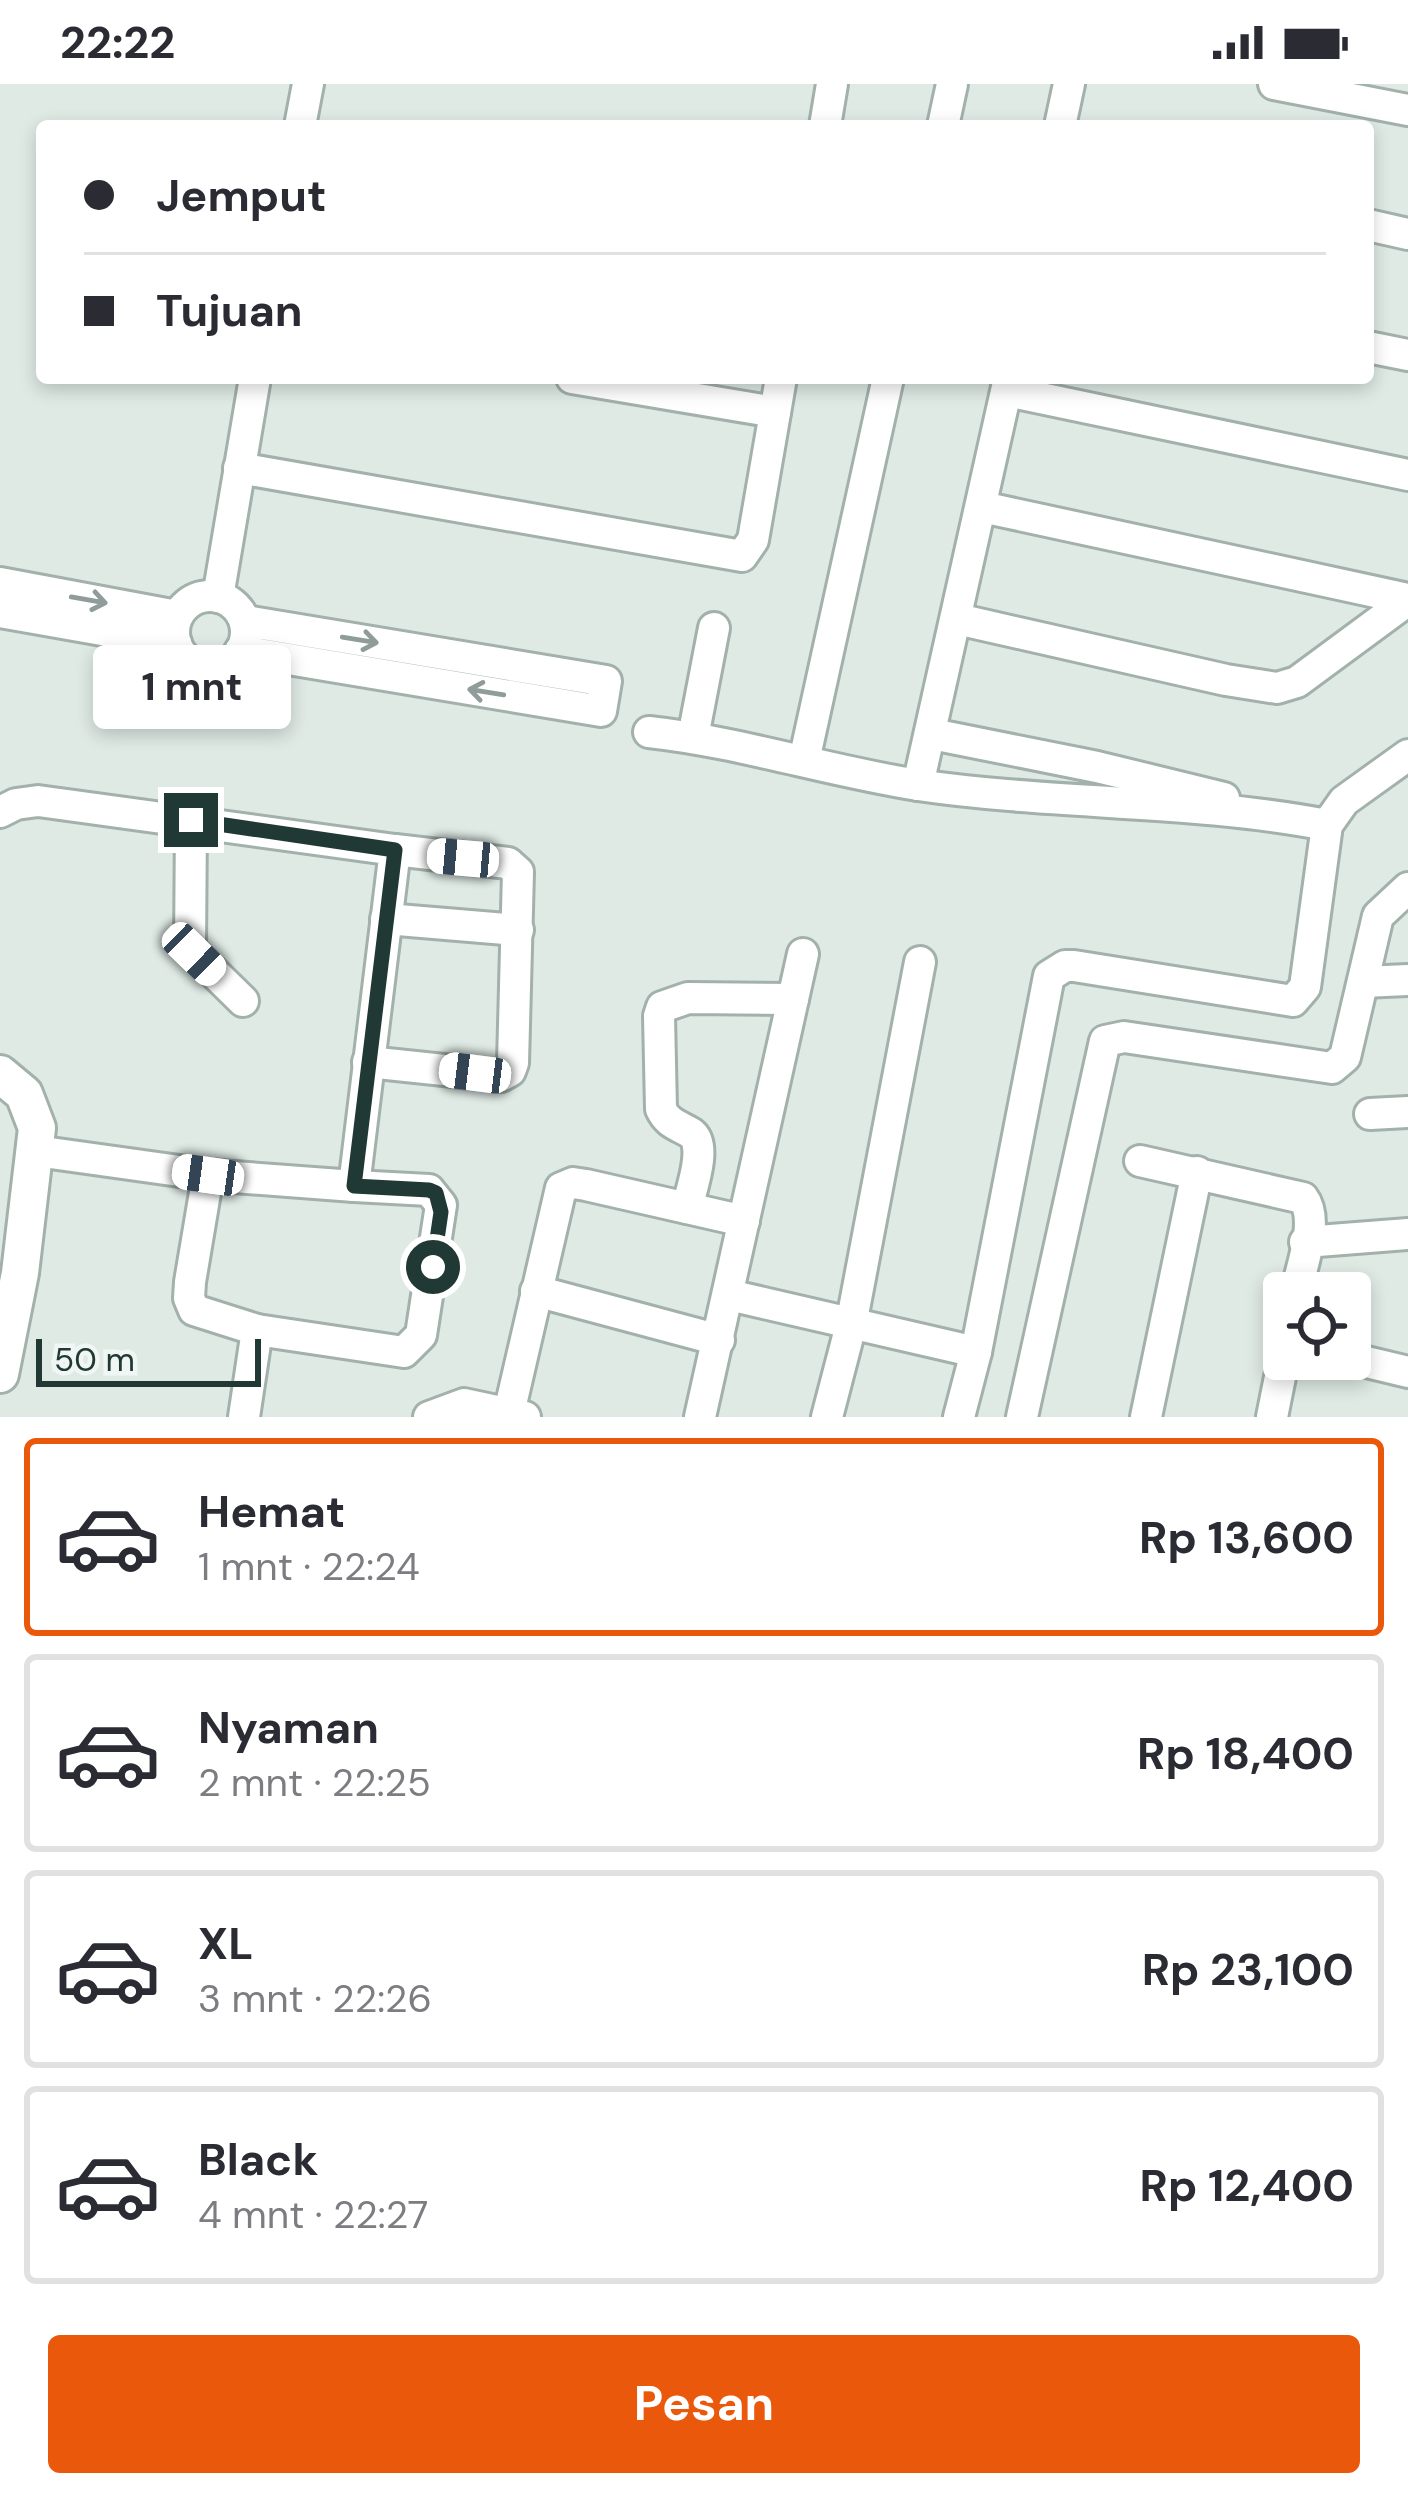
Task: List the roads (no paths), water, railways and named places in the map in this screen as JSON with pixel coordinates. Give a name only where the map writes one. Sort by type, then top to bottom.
[{"type":"street","points":[[301,120],[308,84]]},
{"type":"street","points":[[826,120],[832,84]]},
{"type":"street","points":[[944,120],[952,84]]},
{"type":"street","points":[[1061,120],[1069,84]]},
{"type":"street","points":[[1274,84],[1391,99]]},
{"type":"street","points":[[1374,226],[1408,234]]},
{"type":"street","points":[[1374,347],[1408,355]]},
{"type":"street","points":[[218,597],[254,384]]},
{"type":"street","points":[[608,384],[775,412]]},
{"type":"street","points":[[239,467],[742,556],[753,540],[780,384]]},
{"type":"street","points":[[804,760],[887,384]]},
{"type":"street","points":[[918,784],[1008,384],[1408,475]]},
{"type":"street","points":[[982,507],[1408,600]]},
{"type":"street","points":[[0,583],[177,630]]},
{"type":"street","points":[[218,597],[238,609],[242,636],[228,663],[203,667],[191,663],[177,630],[193,600],[218,597]]},
{"type":"street","points":[[957,619],[1277,688],[1297,682],[1408,600]]},
{"type":"street","points":[[0,612],[177,630]]},
{"type":"street","points":[[693,737],[714,628]]},
{"type":"street","points":[[242,636],[606,681],[601,711],[242,636]]},
{"type":"street","points":[[650,732],[918,784],[1109,804],[1270,814],[1328,825]]},
{"type":"street","points":[[932,734],[1207,793],[1270,814]]},
{"type":"street","points":[[958,1417],[976,1352],[1049,976],[1074,966],[1293,1001],[1305,987],[1328,825],[1345,801],[1408,755]]},
{"type":"street","points":[[0,812],[38,801],[508,863],[519,878],[510,1071],[501,1076],[368,1062]]},
{"type":"street","points":[[191,820],[190,949],[242,1001]]},
{"type":"street","points":[[354,1186],[395,850]]},
{"type":"street","points":[[1022,1417],[1105,1041],[1124,1037],[1333,1068],[1345,1057],[1378,916],[1408,888]]},
{"type":"street","points":[[386,919],[518,930]]},
{"type":"street","points":[[700,1417],[803,954]]},
{"type":"street","points":[[827,1417],[850,1325],[920,962]]},
{"type":"street","points":[[1363,982],[1408,980]]},
{"type":"street","points":[[687,1208],[699,1146],[693,1135],[668,1121],[661,1109],[662,1007],[688,998],[794,999]]},
{"type":"street","points":[[0,1074],[14,1083],[32,1111],[36,1151],[20,1273],[0,1374]]},
{"type":"street","points":[[1370,1114],[1408,1112]]},
{"type":"street","points":[[36,1151],[208,1175],[429,1190],[439,1198],[441,1212],[417,1343],[396,1352],[257,1330],[202,1313],[190,1304],[208,1175]]},
{"type":"street","points":[[1140,1161],[1303,1198],[1311,1218],[1300,1272]]},
{"type":"street","points":[[1146,1417],[1197,1172]]},
{"type":"street","points":[[429,1417],[464,1404],[517,1415],[536,1291],[559,1192],[566,1185],[586,1185],[745,1221]]},
{"type":"street","points":[[1305,1242],[1408,1234]]},
{"type":"street","points":[[536,1291],[719,1340]]},
{"type":"street","points":[[729,1295],[976,1352]]},
{"type":"street","points":[[244,1417],[257,1330]]},
{"type":"street","points":[[1272,1417],[1279,1380]]}]
